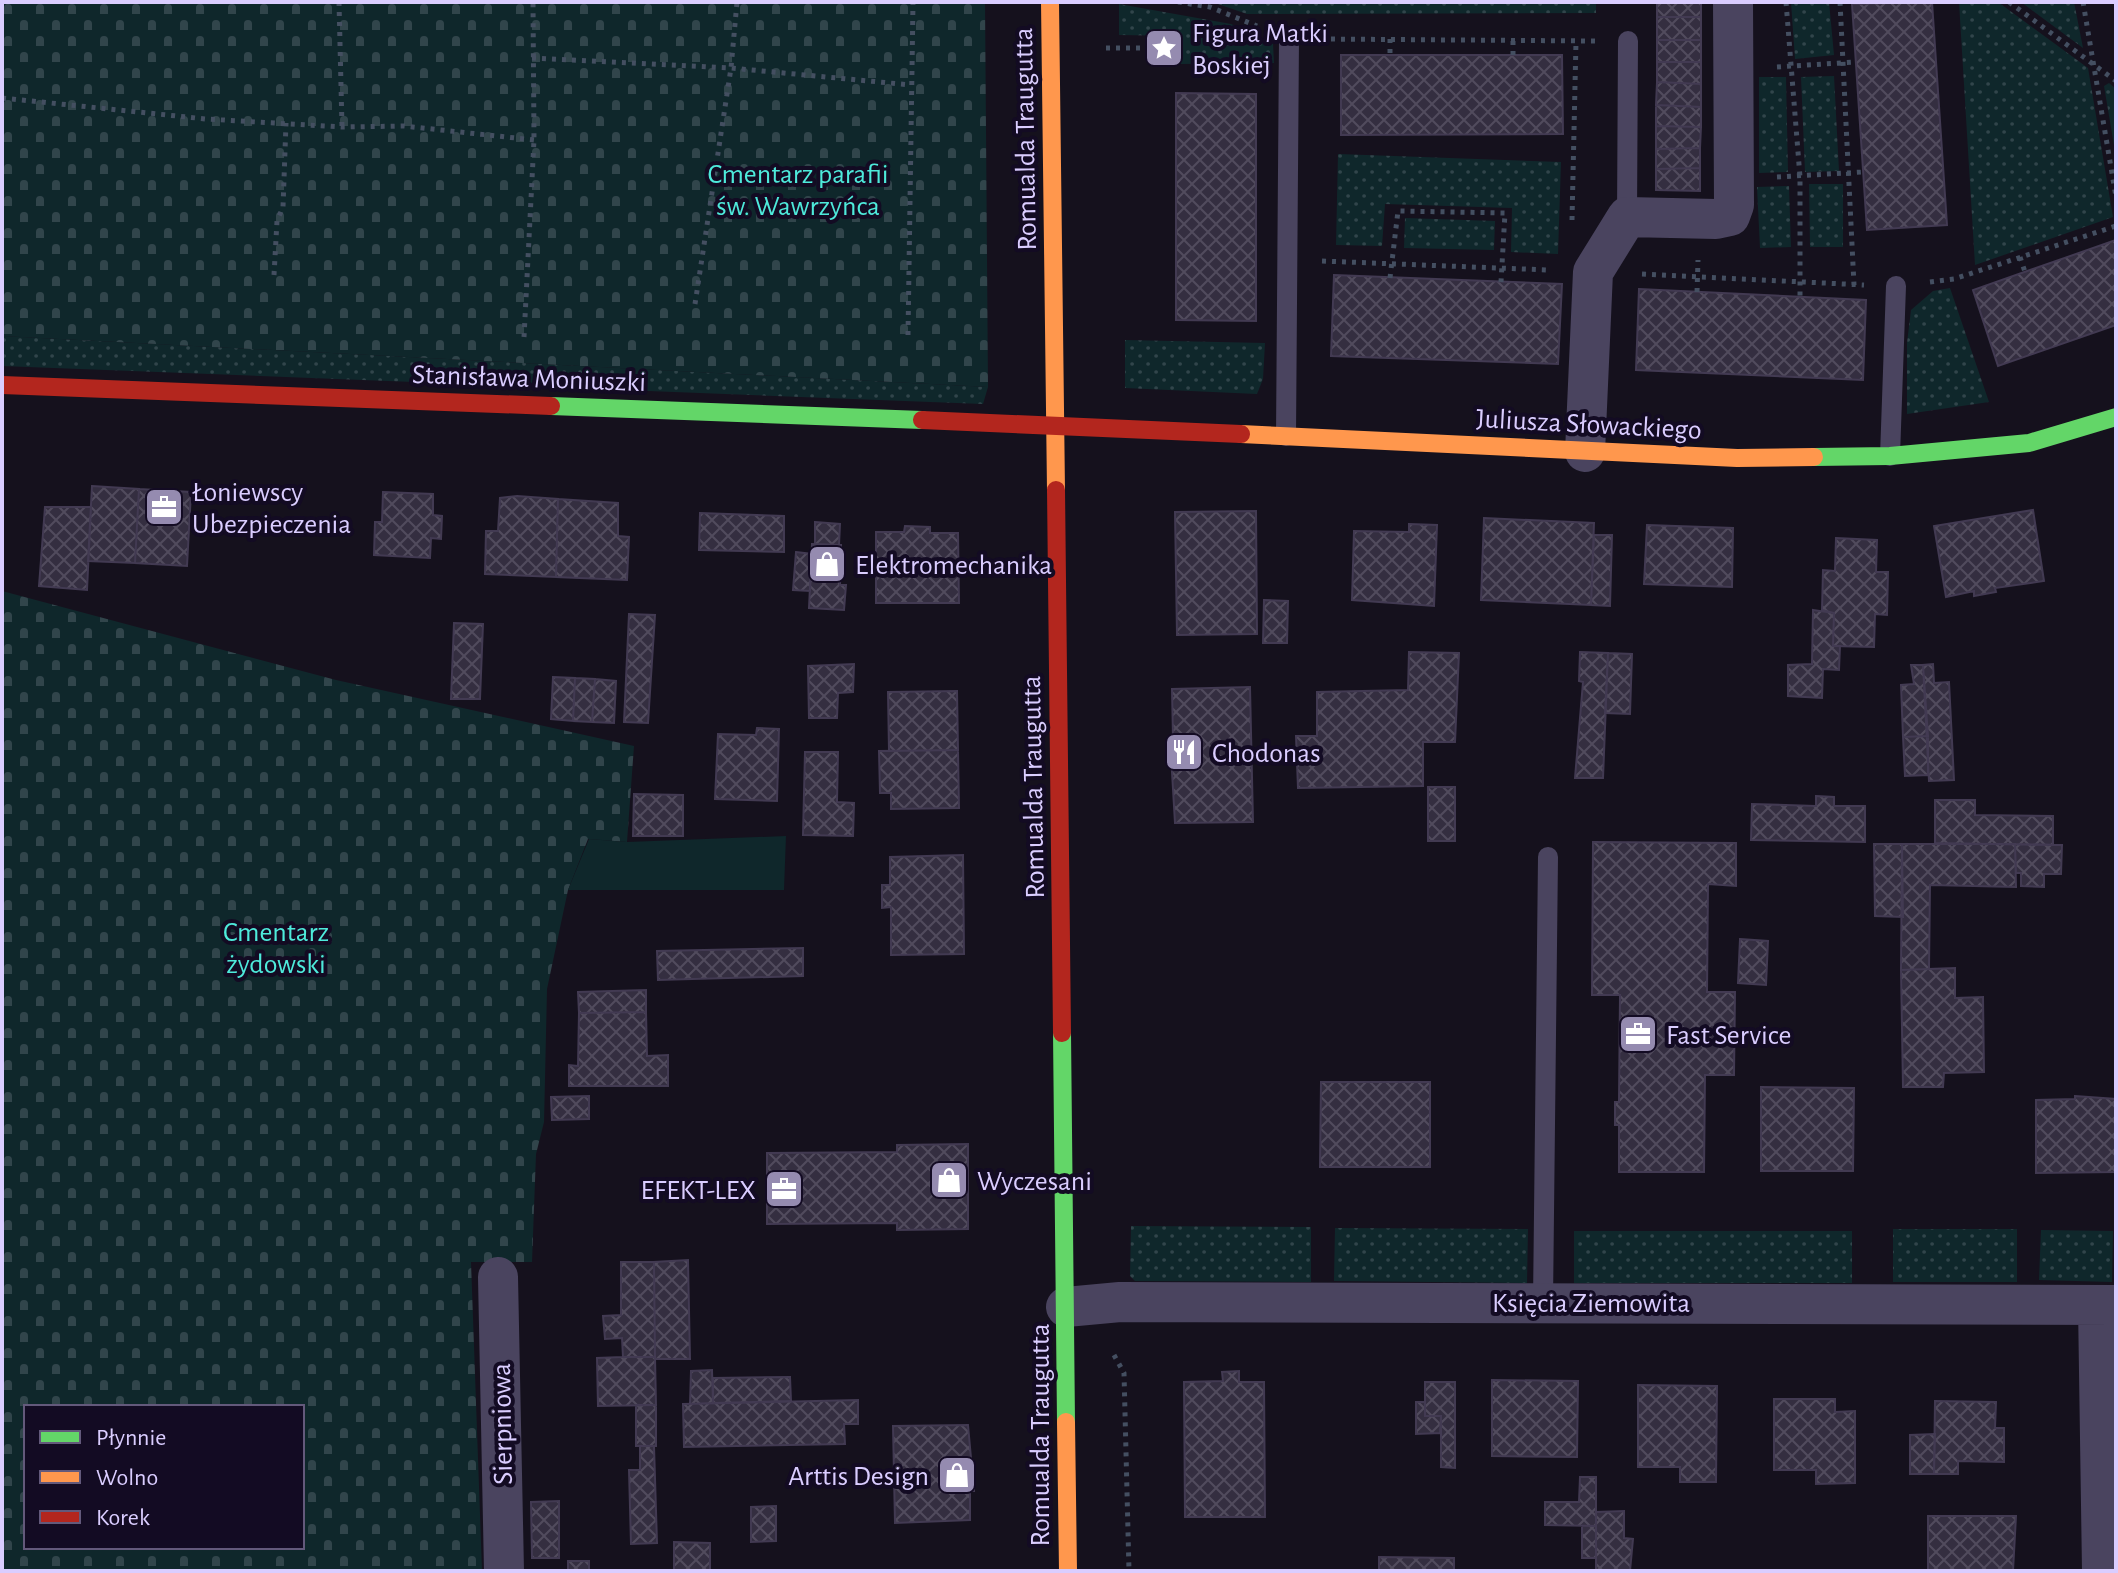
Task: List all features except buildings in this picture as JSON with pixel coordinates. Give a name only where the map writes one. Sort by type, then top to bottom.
[{"type":"street","name":"Romualda Traugutta","points":[[1050,2],[1068,1571]]},
{"type":"street","points":[[1585,452],[1593,272],[1627,217],[1701,219],[1730,216],[1736,177],[1733,2]]},
{"type":"street","name":"Stanisława Moniuszki","points":[[2,385],[1055,425]]},
{"type":"street","name":"Juliusza Słowackiego","points":[[1055,425],[1737,458],[1890,456],[2029,443],[2116,417]]},
{"type":"street","name":"Sierpniowa","points":[[498,1277],[504,1571]]},
{"type":"street","name":"Księcia Ziemowita","points":[[1066,1307],[1120,1302],[2107,1305]]},
{"type":"street","points":[[2102,1571],[2107,1305]]},
{"type":"lane","points":[[1286,436],[1289,38]]},
{"type":"lane","points":[[1627,217],[1628,41]]},
{"type":"lane","points":[[1890,456],[1896,286]]},
{"type":"lane","points":[[1543,1302],[1548,857]]},
{"type":"path","points":[[339,2],[342,127]]},
{"type":"path","points":[[524,337],[534,140],[533,2]]},
{"type":"path","points":[[695,304],[731,68],[737,2]]},
{"type":"path","points":[[908,335],[913,2]]},
{"type":"path","points":[[1178,2],[1210,7],[1289,38],[1628,41]]},
{"type":"path","points":[[1786,2],[1800,177],[1800,297]]},
{"type":"path","points":[[1840,2],[1854,285]]},
{"type":"path","points":[[2009,2],[2116,81]]},
{"type":"path","points":[[2083,2],[2116,197]]},
{"type":"path","points":[[1390,39],[1390,55]]},
{"type":"path","points":[[1513,41],[1513,55]]},
{"type":"path","points":[[1106,48],[1144,48]]},
{"type":"path","points":[[532,58],[731,68],[911,85]]},
{"type":"path","points":[[1734,70],[1856,62]]},
{"type":"path","points":[[2,98],[342,127],[404,126],[534,140]]},
{"type":"path","points":[[274,275],[277,221],[283,207],[286,123]]},
{"type":"path","points":[[1736,177],[1800,177],[1863,172]]},
{"type":"path","points":[[1390,278],[1398,211],[1505,213],[1501,282]]},
{"type":"path","points":[[1287,260],[1896,286],[1954,279],[2116,226]]},
{"type":"path","points":[[2020,257],[2025,272]]},
{"type":"path","points":[[1113,1353],[1124,1373],[1129,1571]]},
{"type":"green space","name":"Cmentarz parafii św. Wawrzyńca","points":[[2,2],[985,2],[988,387],[2,336]]},
{"type":"green space","points":[[1212,2],[1596,2],[1596,13],[1247,14]]},
{"type":"green space","points":[[1791,2],[1829,2],[1834,55],[1795,59]]},
{"type":"green space","points":[[1959,2],[1998,2],[2088,68],[2113,217],[1975,265]]},
{"type":"green space","points":[[2021,2],[2074,2],[2083,48]]},
{"type":"green space","points":[[1119,4],[1231,24],[1273,44],[1274,63],[1180,64],[1181,36],[1119,35]]},
{"type":"green space","points":[[1834,76],[1839,171],[1805,172],[1801,77]]},
{"type":"green space","points":[[1759,77],[1786,77],[1788,172],[1759,173]]},
{"type":"green space","points":[[2109,83],[2116,89],[2116,157],[2104,86]]},
{"type":"green space","points":[[1338,154],[1561,162],[1558,254],[1511,252],[1512,208],[1385,204],[1382,246],[1336,245]]},
{"type":"green space","points":[[1809,184],[1843,184],[1843,247],[1810,247]]},
{"type":"green space","points":[[1789,186],[1791,247],[1760,248],[1757,187]]},
{"type":"green space","points":[[1405,218],[1495,221],[1494,250],[1404,248]]},
{"type":"green space","points":[[1950,288],[1989,402],[1907,414],[1907,343],[1911,310],[1933,291]]},
{"type":"green space","points":[[2,336],[988,387],[983,404],[2,366]]},
{"type":"green space","points":[[1125,340],[1265,343],[1263,379],[1257,394],[1125,388]]},
{"type":"green space","name":"Cmentarz żydowski","points":[[2,591],[336,680],[634,746],[627,842],[588,839],[568,890],[547,989],[544,1122],[536,1154],[532,1262],[471,1262],[482,1571],[2,1571]]},
{"type":"green space","points":[[786,836],[784,890],[568,890],[589,839],[627,842]]},
{"type":"green space","points":[[1131,1226],[1311,1227],[1311,1282],[1135,1281],[1130,1276]]},
{"type":"green space","points":[[1335,1228],[1528,1229],[1527,1283],[1334,1281]]},
{"type":"green space","points":[[1893,1229],[2017,1229],[2017,1282],[1893,1282]]},
{"type":"green space","points":[[2041,1230],[2113,1231],[2112,1282],[2039,1280]]},
{"type":"green space","points":[[1574,1231],[1852,1231],[1852,1283],[1574,1283]]},
{"type":"traffic: fast","points":[[551,406],[922,420]]},
{"type":"traffic: fast","points":[[1814,457],[1890,456],[2029,443],[2116,417]]},
{"type":"traffic: fast","points":[[1062,1033],[1066,1422]]},
{"type":"traffic: slow","points":[[1050,2],[1056,490]]},
{"type":"traffic: slow","points":[[1241,434],[1737,458],[1814,457]]},
{"type":"traffic: slow","points":[[1066,1422],[1068,1571]]},
{"type":"traffic: jam","points":[[2,385],[551,406]]},
{"type":"traffic: jam","points":[[922,420],[1241,434]]},
{"type":"traffic: jam","points":[[1056,490],[1062,1033]]},
{"type":"place","name":"Figura Matki Boskiej","points":[[1164,48]]},
{"type":"place","name":"Łoniewscy Ubezpieczenia","points":[[164,507]]},
{"type":"place","name":"Elektromechanika","points":[[827,564]]},
{"type":"place","name":"Chodonas","points":[[1184,752]]},
{"type":"place","name":"Fast Service","points":[[1638,1034]]},
{"type":"place","name":"Wyczesani","points":[[949,1180]]},
{"type":"place","name":"EFEKT-LEX","points":[[784,1189]]},
{"type":"place","name":"Arttis Design","points":[[957,1475]]}]
